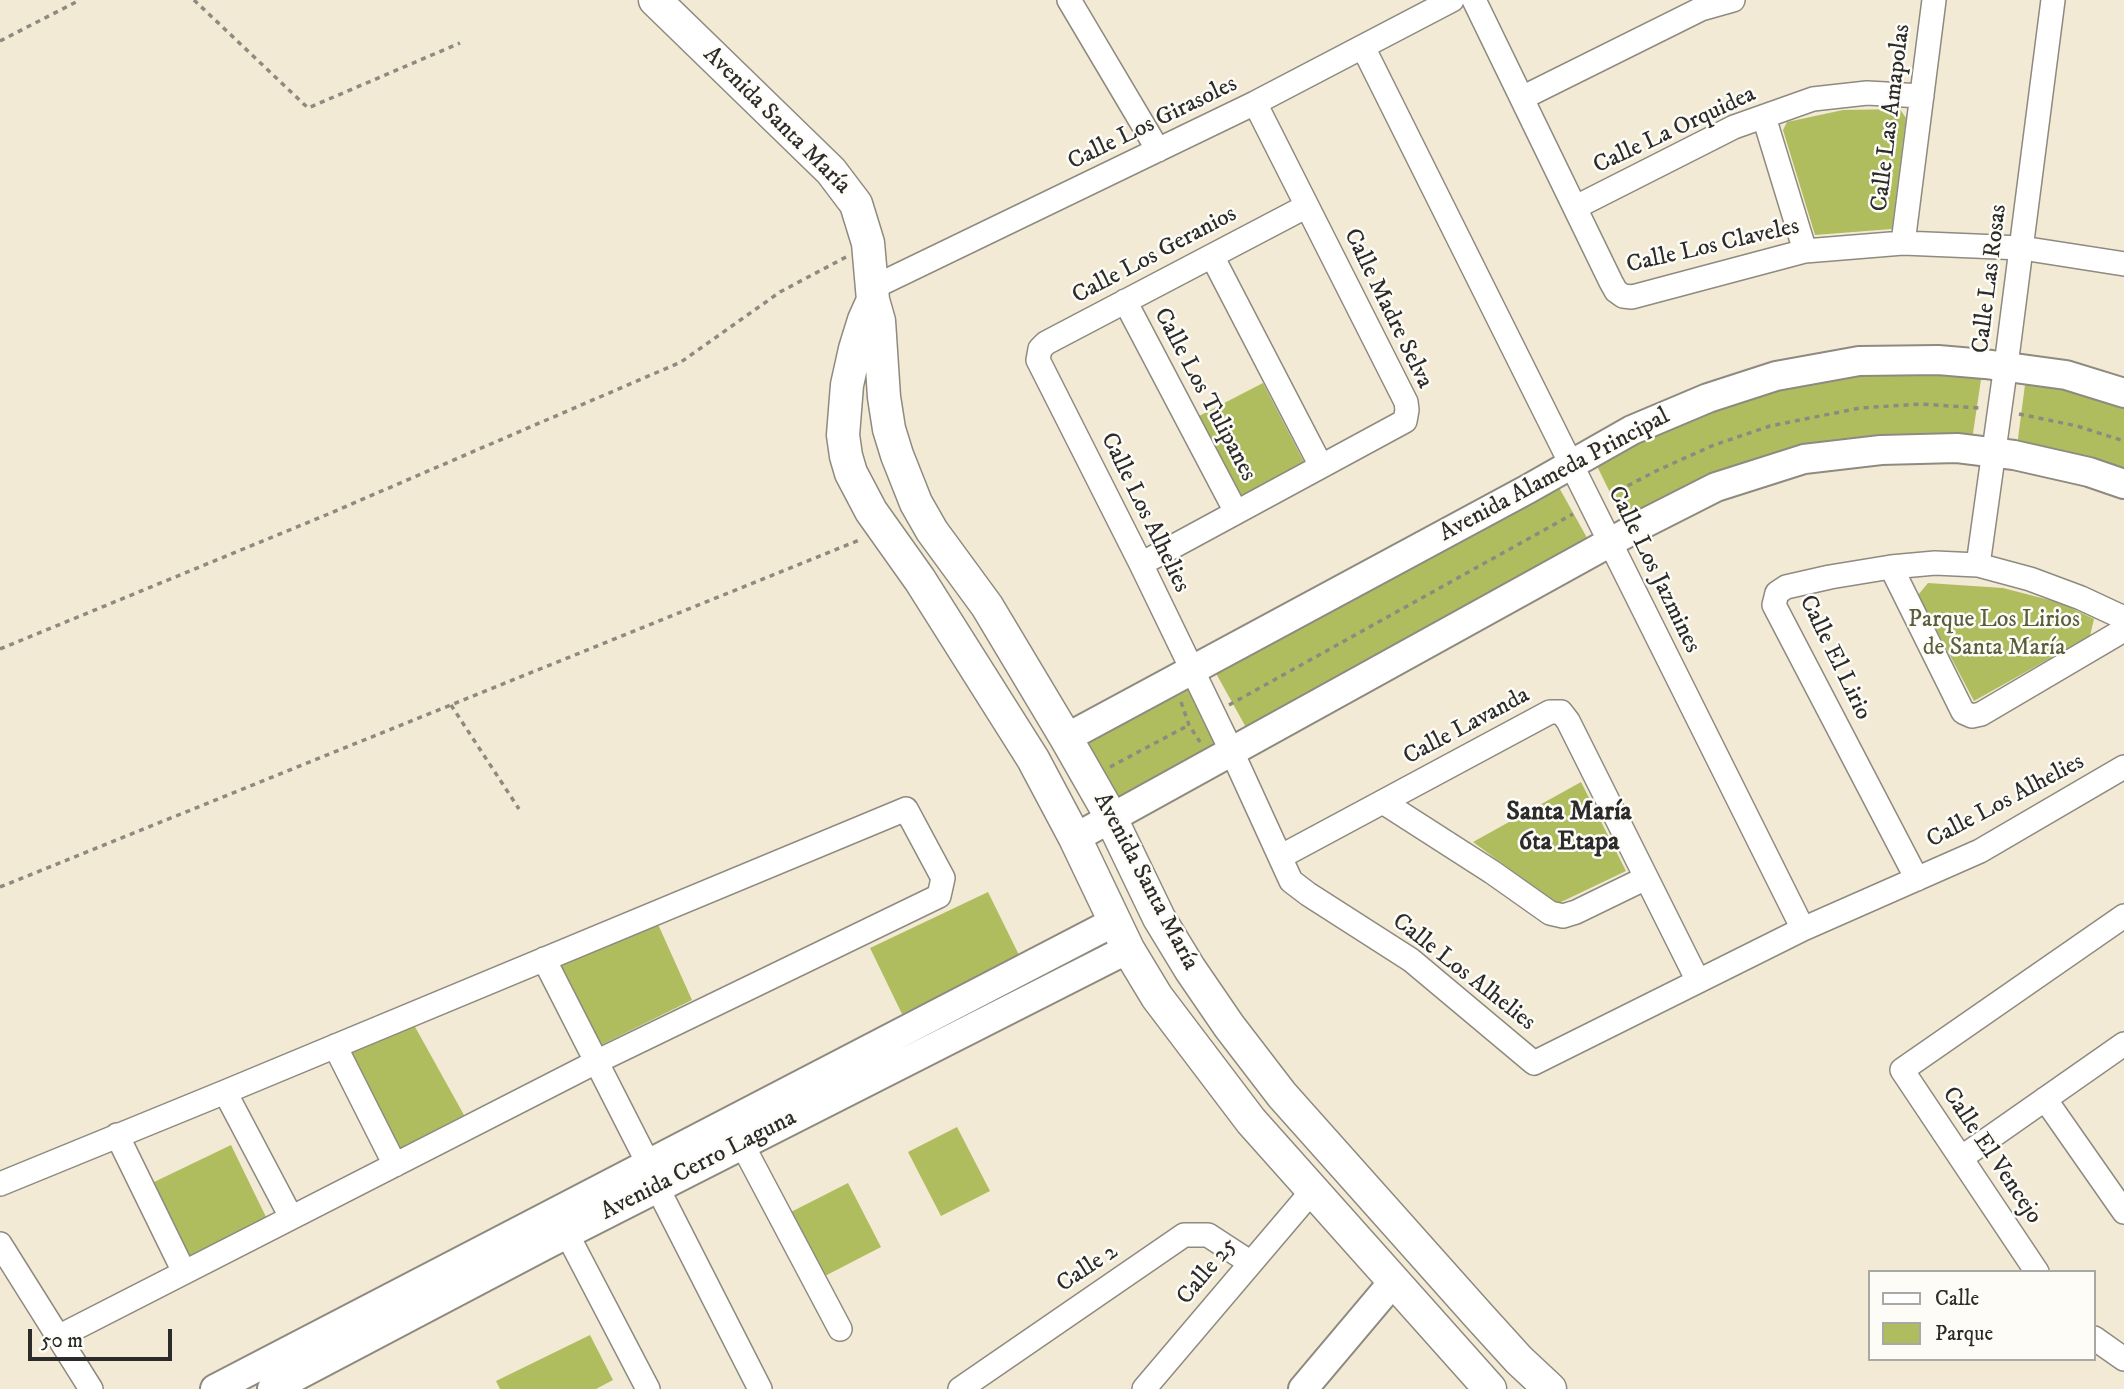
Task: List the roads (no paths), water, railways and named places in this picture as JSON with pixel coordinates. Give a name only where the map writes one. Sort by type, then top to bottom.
[{"type":"main road","name":"Avenida Santa María","points":[[655,0],[831,171],[856,204],[868,243],[872,294],[879,321],[889,429],[916,503],[932,531],[987,606],[1066,738],[1112,819],[1159,918],[1190,969],[1237,1036],[1290,1104],[1519,1360],[1550,1389]]},
{"type":"main road","name":"Avenida Santa María","points":[[872,294],[855,349],[845,398],[843,435],[851,473],[884,530],[970,656],[1033,758],[1075,838],[1121,936],[1157,997],[1251,1121],[1394,1281],[1478,1384]]},
{"type":"street","points":[[1069,0],[1158,150]]},
{"type":"street","name":"Calle Los Claveles","points":[[1474,0],[1611,282],[1623,296],[1632,297],[1805,250],[1903,243],[2022,248],[2124,264]]},
{"type":"street","points":[[1522,98],[1701,9],[1733,0]]},
{"type":"street","name":"Calle Las Amapolas","points":[[1903,243],[1934,0]]},
{"type":"street","name":"Calle Las Rosas","points":[[1978,565],[2053,0]]},
{"type":"street","name":"Calle Los Girasoles","points":[[872,294],[1255,103],[1447,1]]},
{"type":"street","name":"Calle Los Jazmines","points":[[1363,47],[1803,929]]},
{"type":"street","name":"Calle La Orquidea","points":[[1576,208],[1734,127],[1813,99],[1867,93],[1922,96]]},
{"type":"street","name":"Calle Madre Selva","points":[[1141,564],[1405,421],[1406,402],[1255,103]]},
{"type":"street","points":[[1764,117],[1805,250]]},
{"type":"street","name":"Calle Los Geranios","points":[[1038,360],[1040,349],[1046,343],[1307,206]]},
{"type":"street","points":[[1212,256],[1321,466]]},
{"type":"street","name":"Calle Los Tulipanes","points":[[1125,302],[1236,512]]},
{"type":"street","name":"Calle Los Alhelies","points":[[1038,360],[1141,564],[1291,881],[1411,960],[1534,1063],[1803,929],[1980,851],[2124,767]]},
{"type":"street","name":"Avenida Alameda Principal","points":[[1066,738],[1632,430],[1708,398],[1776,376],[1859,361],[1938,360],[2066,375],[2124,393]]},
{"type":"street","points":[[1075,838],[1610,542],[1717,487],[1804,459],[1881,450],[1957,448],[2089,472],[2124,484]]},
{"type":"street","name":"Calle El Lirio","points":[[1917,879],[1774,606],[1777,593],[1786,587],[1891,567],[1935,563],[1978,565],[2030,579],[2124,618]]},
{"type":"street","points":[[1891,567],[1963,712],[1972,716],[1981,714],[2124,630]]},
{"type":"street","name":"Calle Lavanda","points":[[1280,857],[1550,712],[1561,712],[1568,721],[1698,981]]},
{"type":"street","points":[[1383,802],[1550,913],[1563,916],[1576,912],[1646,878]]},
{"type":"street","points":[[0,1184],[906,809],[943,878],[939,896],[596,1062],[58,1337]]},
{"type":"street","name":"Calle El Vencejo","points":[[2036,1270],[1902,1070],[2124,916]]},
{"type":"street","points":[[215,1389],[653,1176],[1121,936]]},
{"type":"street","name":"Avenida Cerro Laguna","points":[[272,1389],[566,1234],[653,1176],[742,1144],[1121,936]]},
{"type":"street","points":[[544,959],[760,1389]]},
{"type":"street","points":[[1961,1158],[2124,1044]]},
{"type":"street","points":[[335,1046],[395,1165]]},
{"type":"street","points":[[225,1092],[291,1217]]},
{"type":"street","points":[[2045,1100],[2124,1212]]},
{"type":"street","points":[[117,1135],[184,1272]]},
{"type":"street","points":[[742,1144],[840,1329]]},
{"type":"street","name":"Calle 25","points":[[1144,1389],[1313,1190]]},
{"type":"street","points":[[566,1234],[648,1389]]},
{"type":"street","name":"Calle 2","points":[[960,1389],[1184,1236],[1208,1235],[1251,1263]]},
{"type":"street","points":[[0,1244],[91,1389]]},
{"type":"street","points":[[1303,1389],[1394,1281]]},
{"type":"street","points":[[2096,1339],[2124,1359]]},
{"type":"district","name":"Santa María 6ta Etapa","points":[[1569,829]]},
{"type":"park label","name":"Parque Los Lirios de Santa María","points":[[1994,635]]}]
